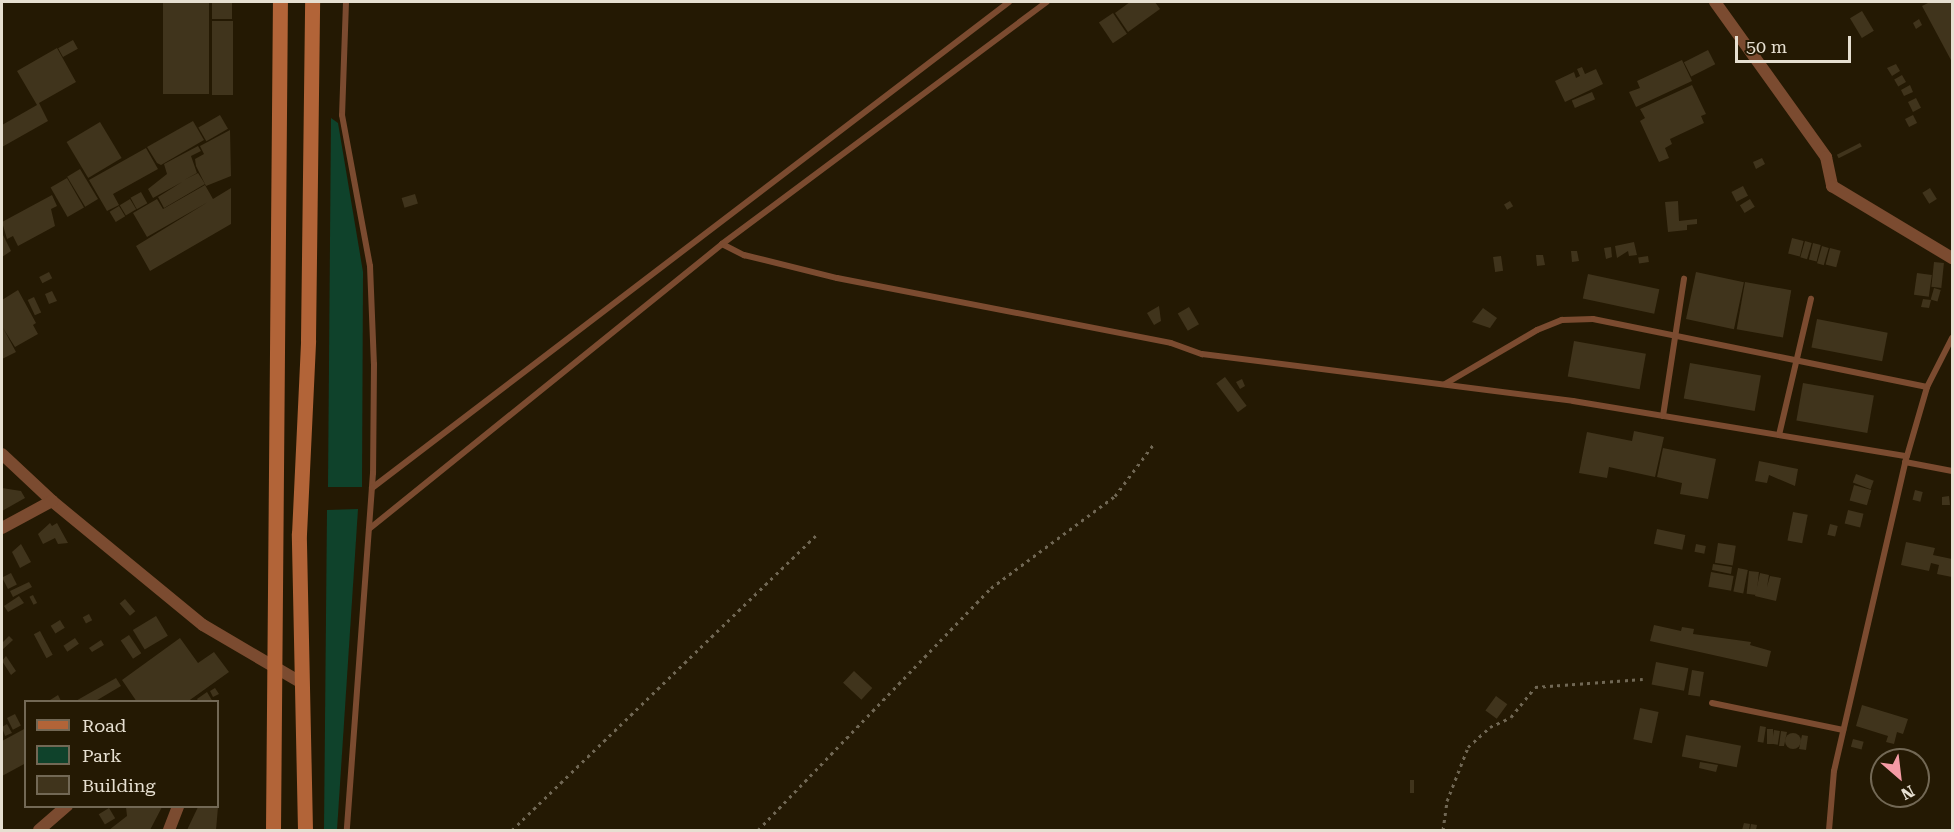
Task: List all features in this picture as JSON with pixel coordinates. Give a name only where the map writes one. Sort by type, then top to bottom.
[{"type":"main road","points":[[273,831],[280,2]]},
{"type":"main road","points":[[305,831],[299,534],[308,340],[312,2]]},
{"type":"street","points":[[1715,2],[1826,157],[1832,186],[1953,258]]},
{"type":"street","points":[[2,454],[52,501],[204,624],[302,683]]},
{"type":"street","points":[[2,528],[52,501]]},
{"type":"street","points":[[39,831],[66,808]]},
{"type":"street","points":[[169,831],[178,808]]},
{"type":"lane","points":[[346,2],[342,115],[370,266],[374,364],[372,488],[347,831]]},
{"type":"lane","points":[[372,488],[1009,2]]},
{"type":"lane","points":[[369,530],[722,244],[1047,2]]},
{"type":"lane","points":[[722,244],[744,255],[837,278],[1171,343],[1202,354],[1445,384],[1663,416],[1906,459],[1953,471]]},
{"type":"lane","points":[[1663,416],[1684,279]]},
{"type":"lane","points":[[1779,435],[1811,299]]},
{"type":"lane","points":[[1445,384],[1537,330],[1562,320],[1593,319],[1927,387]]},
{"type":"lane","points":[[1829,831],[1834,771],[1906,459],[1927,387],[1953,338]]},
{"type":"lane","points":[[1712,703],[1843,730]]},
{"type":"path","points":[[758,831],[991,588],[1115,496],[1153,445]]},
{"type":"path","points":[[512,831],[818,533]]},
{"type":"path","points":[[1443,831],[1447,801],[1468,747],[1490,727],[1511,717],[1534,687],[1643,679]]},
{"type":"green space","points":[[331,118],[338,123],[363,272],[362,487],[328,487]]},
{"type":"green space","points":[[358,509],[337,830],[324,830],[327,510]]},
{"type":"building","points":[[163,2],[209,2],[209,94],[163,94]]},
{"type":"building","points":[[212,2],[232,2],[232,19],[212,19]]},
{"type":"building","points":[[1130,2],[1155,2],[1160,9],[1128,32],[1115,13]]},
{"type":"building","points":[[1930,2],[1952,2],[1952,62],[1922,6]]},
{"type":"building","points":[[1862,11],[1874,31],[1862,38],[1850,18]]},
{"type":"building","points":[[1113,13],[1127,34],[1113,43],[1099,23]]},
{"type":"building","points":[[1919,19],[1922,25],[1916,29],[1913,23]]},
{"type":"building","points":[[212,21],[233,21],[233,95],[212,95]]},
{"type":"building","points":[[73,40],[78,49],[63,57],[58,48]]},
{"type":"building","points":[[57,48],[76,82],[39,103],[48,121],[2,147],[2,125],[37,105],[17,71]]},
{"type":"building","points":[[1708,50],[1715,64],[1691,77],[1684,62]]},
{"type":"building","points":[[1682,60],[1692,81],[1636,107],[1629,92],[1640,88],[1637,81]]},
{"type":"building","points":[[1896,64],[1900,71],[1892,76],[1887,68]]},
{"type":"building","points":[[1582,67],[1585,74],[1596,69],[1603,84],[1565,102],[1555,81],[1574,72],[1576,78],[1580,76],[1577,69]]},
{"type":"building","points":[[1902,75],[1906,82],[1898,86],[1894,80]]},
{"type":"building","points":[[1692,85],[1706,114],[1701,116],[1704,123],[1670,139],[1672,144],[1665,148],[1669,158],[1659,162],[1640,121],[1645,118],[1640,109]]},
{"type":"building","points":[[1910,85],[1913,92],[1904,96],[1901,90]]},
{"type":"building","points":[[1592,92],[1595,99],[1575,108],[1572,101]]},
{"type":"building","points":[[1916,98],[1921,108],[1913,112],[1908,102]]},
{"type":"building","points":[[220,115],[228,129],[206,141],[198,128]]},
{"type":"building","points":[[1913,115],[1917,123],[1909,127],[1905,119]]},
{"type":"building","points":[[193,121],[204,140],[161,165],[157,163],[147,147]]},
{"type":"building","points":[[100,122],[122,158],[88,178],[67,142]]},
{"type":"building","points":[[230,130],[231,176],[206,186],[196,166],[195,159],[204,154],[200,146]]},
{"type":"building","points":[[1860,143],[1862,147],[1839,158],[1837,155]]},
{"type":"building","points":[[198,146],[201,151],[191,156],[197,173],[184,180],[198,173],[205,184],[164,208],[158,197],[182,182],[153,198],[148,189],[167,174],[164,164]]},
{"type":"building","points":[[146,148],[158,169],[113,194],[119,205],[107,211],[89,180]]},
{"type":"building","points":[[1762,158],[1765,164],[1756,169],[1753,162]]},
{"type":"building","points":[[80,169],[98,199],[85,207],[67,177]]},
{"type":"building","points":[[67,178],[84,207],[68,217],[51,188]]},
{"type":"building","points":[[205,185],[213,199],[231,188],[231,224],[150,271],[136,246],[208,202],[147,237],[133,213],[157,199],[163,209]]},
{"type":"building","points":[[1743,186],[1748,196],[1736,202],[1731,192]]},
{"type":"building","points":[[1930,188],[1937,199],[1929,204],[1922,193]]},
{"type":"building","points":[[141,192],[147,203],[137,209],[131,198]]},
{"type":"building","points":[[415,194],[418,204],[405,208],[402,198]]},
{"type":"building","points":[[52,195],[57,206],[51,209],[55,226],[18,246],[13,236],[7,239],[2,222]]},
{"type":"building","points":[[130,199],[136,209],[126,215],[120,205]]},
{"type":"building","points":[[1750,199],[1755,207],[1745,213],[1740,205]]},
{"type":"building","points":[[1510,201],[1513,206],[1507,210],[1504,205]]},
{"type":"building","points":[[1678,201],[1679,221],[1697,219],[1697,224],[1687,225],[1687,230],[1668,232],[1665,202]]},
{"type":"building","points":[[119,206],[125,216],[116,222],[110,212]]},
{"type":"building","points":[[2,233],[11,251],[2,257]]},
{"type":"building","points":[[1792,238],[1804,241],[1800,256],[1788,254]]},
{"type":"building","points":[[1805,241],[1812,243],[1807,259],[1800,257]]},
{"type":"building","points":[[1634,242],[1637,255],[1629,256],[1628,251],[1617,258],[1615,246]]},
{"type":"building","points":[[1813,243],[1821,245],[1817,261],[1809,259]]},
{"type":"building","points":[[1822,246],[1829,248],[1824,265],[1817,263]]},
{"type":"building","points":[[1611,247],[1612,257],[1606,259],[1604,248]]},
{"type":"building","points":[[1830,248],[1841,251],[1836,267],[1826,264]]},
{"type":"building","points":[[1571,251],[1577,251],[1579,261],[1572,262]]},
{"type":"building","points":[[1536,255],[1543,255],[1545,265],[1537,266]]},
{"type":"building","points":[[1501,256],[1503,271],[1495,272],[1493,257]]},
{"type":"building","points":[[1648,256],[1649,262],[1639,263],[1638,258]]},
{"type":"building","points":[[1934,262],[1944,263],[1941,288],[1931,287]]},
{"type":"building","points":[[49,272],[52,278],[42,283],[39,277]]},
{"type":"building","points":[[1696,272],[1744,282],[1734,329],[1686,319]]},
{"type":"building","points":[[1917,273],[1932,275],[1929,297],[1914,295]]},
{"type":"building","points":[[1588,274],[1659,289],[1654,314],[1583,298]]},
{"type":"building","points":[[1745,282],[1791,290],[1783,337],[1737,329]]},
{"type":"building","points":[[1934,288],[1941,290],[1937,301],[1931,300]]},
{"type":"building","points":[[18,290],[36,323],[33,325],[38,334],[15,347],[3,328],[16,352],[2,359],[2,300]]},
{"type":"building","points":[[52,291],[57,301],[49,304],[45,294]]},
{"type":"building","points":[[34,297],[41,312],[35,315],[28,300]]},
{"type":"building","points":[[1923,299],[1931,300],[1929,308],[1921,307]]},
{"type":"building","points":[[1159,306],[1161,321],[1154,325],[1147,313]]},
{"type":"building","points":[[1189,307],[1199,324],[1188,331],[1178,314]]},
{"type":"building","points":[[1483,308],[1497,318],[1490,328],[1472,322]]},
{"type":"building","points":[[1817,319],[1888,333],[1882,361],[1811,347]]},
{"type":"building","points":[[1574,341],[1646,354],[1640,389],[1568,376]]},
{"type":"building","points":[[1690,363],[1761,376],[1755,411],[1684,398]]},
{"type":"building","points":[[1225,377],[1247,406],[1238,412],[1216,384]]},
{"type":"building","points":[[1242,379],[1245,386],[1240,389],[1236,382]]},
{"type":"building","points":[[1803,383],[1874,396],[1867,433],[1796,420]]},
{"type":"building","points":[[1634,431],[1664,437],[1655,477],[1609,467],[1607,478],[1579,473],[1587,432],[1632,441]]},
{"type":"building","points":[[1663,448],[1716,459],[1708,499],[1680,494],[1682,483],[1657,477]]},
{"type":"building","points":[[1759,461],[1798,469],[1795,486],[1769,475],[1767,483],[1755,481]]},
{"type":"building","points":[[1856,474],[1874,481],[1871,489],[1853,482]]},
{"type":"building","points":[[1854,485],[1871,490],[1867,505],[1850,500]]},
{"type":"building","points":[[2,488],[21,491],[25,498],[2,511]]},
{"type":"building","points":[[1915,490],[1923,492],[1920,502],[1913,500]]},
{"type":"building","points":[[1949,496],[1950,505],[1942,505],[1942,497]]},
{"type":"building","points":[[1848,510],[1864,514],[1860,527],[1845,524]]},
{"type":"building","points":[[1793,512],[1808,515],[1802,543],[1787,540]]},
{"type":"building","points":[[50,523],[52,526],[57,523],[68,543],[58,544],[55,538],[43,544],[38,534]]},
{"type":"building","points":[[1830,524],[1838,526],[1835,537],[1827,535]]},
{"type":"building","points":[[1657,529],[1685,535],[1682,550],[1654,544]]},
{"type":"building","points":[[1906,542],[1935,548],[1933,555],[1952,559],[1952,577],[1937,574],[1939,565],[1931,563],[1929,571],[1901,565]]},
{"type":"building","points":[[1718,543],[1736,546],[1733,566],[1715,563]]},
{"type":"building","points":[[21,544],[31,562],[20,568],[12,552]]},
{"type":"building","points":[[1696,544],[1706,546],[1704,554],[1694,552]]},
{"type":"building","points":[[1713,564],[1732,567],[1731,574],[1712,570]]},
{"type":"building","points":[[1738,568],[1748,570],[1743,593],[1733,592]]},
{"type":"building","points":[[1749,571],[1759,572],[1757,595],[1747,594]]},
{"type":"building","points":[[1711,572],[1734,576],[1731,591],[1708,587]]},
{"type":"building","points":[[11,573],[17,585],[8,589],[2,578]]},
{"type":"building","points":[[1760,573],[1769,575],[1767,587],[1770,576],[1781,578],[1776,601],[1755,596]]},
{"type":"building","points":[[29,582],[32,587],[13,597],[10,591]]},
{"type":"building","points":[[33,595],[37,603],[34,605],[29,597]]},
{"type":"building","points":[[19,596],[24,603],[8,612],[4,606]]},
{"type":"building","points":[[125,599],[135,611],[130,616],[120,603]]},
{"type":"building","points":[[89,614],[92,620],[86,623],[83,617]]},
{"type":"building","points":[[156,616],[168,636],[145,650],[133,630]]},
{"type":"building","points":[[60,620],[65,628],[55,633],[51,626]]},
{"type":"building","points":[[1654,625],[1681,631],[1682,627],[1694,629],[1693,634],[1751,642],[1750,645],[1771,651],[1767,667],[1650,641]]},
{"type":"building","points":[[40,631],[53,655],[46,658],[34,634]]},
{"type":"building","points":[[129,635],[141,653],[133,659],[121,641]]},
{"type":"building","points":[[9,636],[13,640],[2,650],[2,643]]},
{"type":"building","points":[[75,638],[79,644],[67,652],[63,646]]},
{"type":"building","points":[[180,638],[198,663],[214,652],[229,672],[190,700],[136,700],[122,680]]},
{"type":"building","points":[[101,640],[104,645],[92,652],[89,648]]},
{"type":"building","points":[[6,656],[16,671],[11,675],[2,661]]},
{"type":"building","points":[[1656,662],[1688,668],[1684,691],[1652,685]]},
{"type":"building","points":[[1692,670],[1704,672],[1700,697],[1688,695]]},
{"type":"building","points":[[854,671],[872,688],[861,700],[843,683]]},
{"type":"building","points":[[116,678],[121,686],[97,700],[78,700]]},
{"type":"building","points":[[215,688],[219,694],[213,697],[210,691]]},
{"type":"building","points":[[207,692],[212,700],[198,700]]},
{"type":"building","points":[[58,695],[60,700],[50,700]]},
{"type":"building","points":[[1496,696],[1507,704],[1497,719],[1485,711]]},
{"type":"building","points":[[1862,705],[1908,719],[1903,734],[1897,732],[1894,744],[1886,742],[1888,736],[1856,726]]},
{"type":"building","points":[[1640,708],[1659,712],[1652,743],[1633,739]]},
{"type":"building","points":[[15,714],[21,726],[13,730],[7,718]]},
{"type":"building","points":[[7,724],[12,733],[5,736],[2,727]]},
{"type":"building","points":[[1760,726],[1766,727],[1763,743],[1757,742]]},
{"type":"building","points":[[24,729],[24,764],[2,776],[2,741]]},
{"type":"building","points":[[1767,729],[1773,729],[1773,744],[1767,744]]},
{"type":"building","points":[[1774,730],[1780,731],[1778,745],[1772,744]]},
{"type":"building","points":[[1781,731],[1787,732],[1784,746],[1779,746]]},
{"type":"building","points":[[1793,733],[1799,735],[1801,741],[1799,747],[1793,749],[1787,747],[1785,741],[1787,735]]},
{"type":"building","points":[[1686,735],[1741,746],[1737,767],[1682,757]]},
{"type":"building","points":[[1802,735],[1808,736],[1806,750],[1799,749]]},
{"type":"building","points":[[1853,739],[1864,742],[1862,750],[1851,747]]},
{"type":"building","points":[[1700,762],[1718,765],[1716,772],[1699,768]]},
{"type":"building","points":[[1410,780],[1414,780],[1414,793],[1410,793]]},
{"type":"building","points":[[109,808],[115,818],[105,824],[99,814]]},
{"type":"building","points":[[126,808],[161,808],[150,830],[109,830],[127,816]]},
{"type":"building","points":[[198,808],[218,808],[216,830],[187,830]]},
{"type":"building","points":[[1744,823],[1750,824],[1749,830],[1742,830]]},
{"type":"building","points":[[1751,824],[1757,825],[1756,830],[1750,830]]}]
